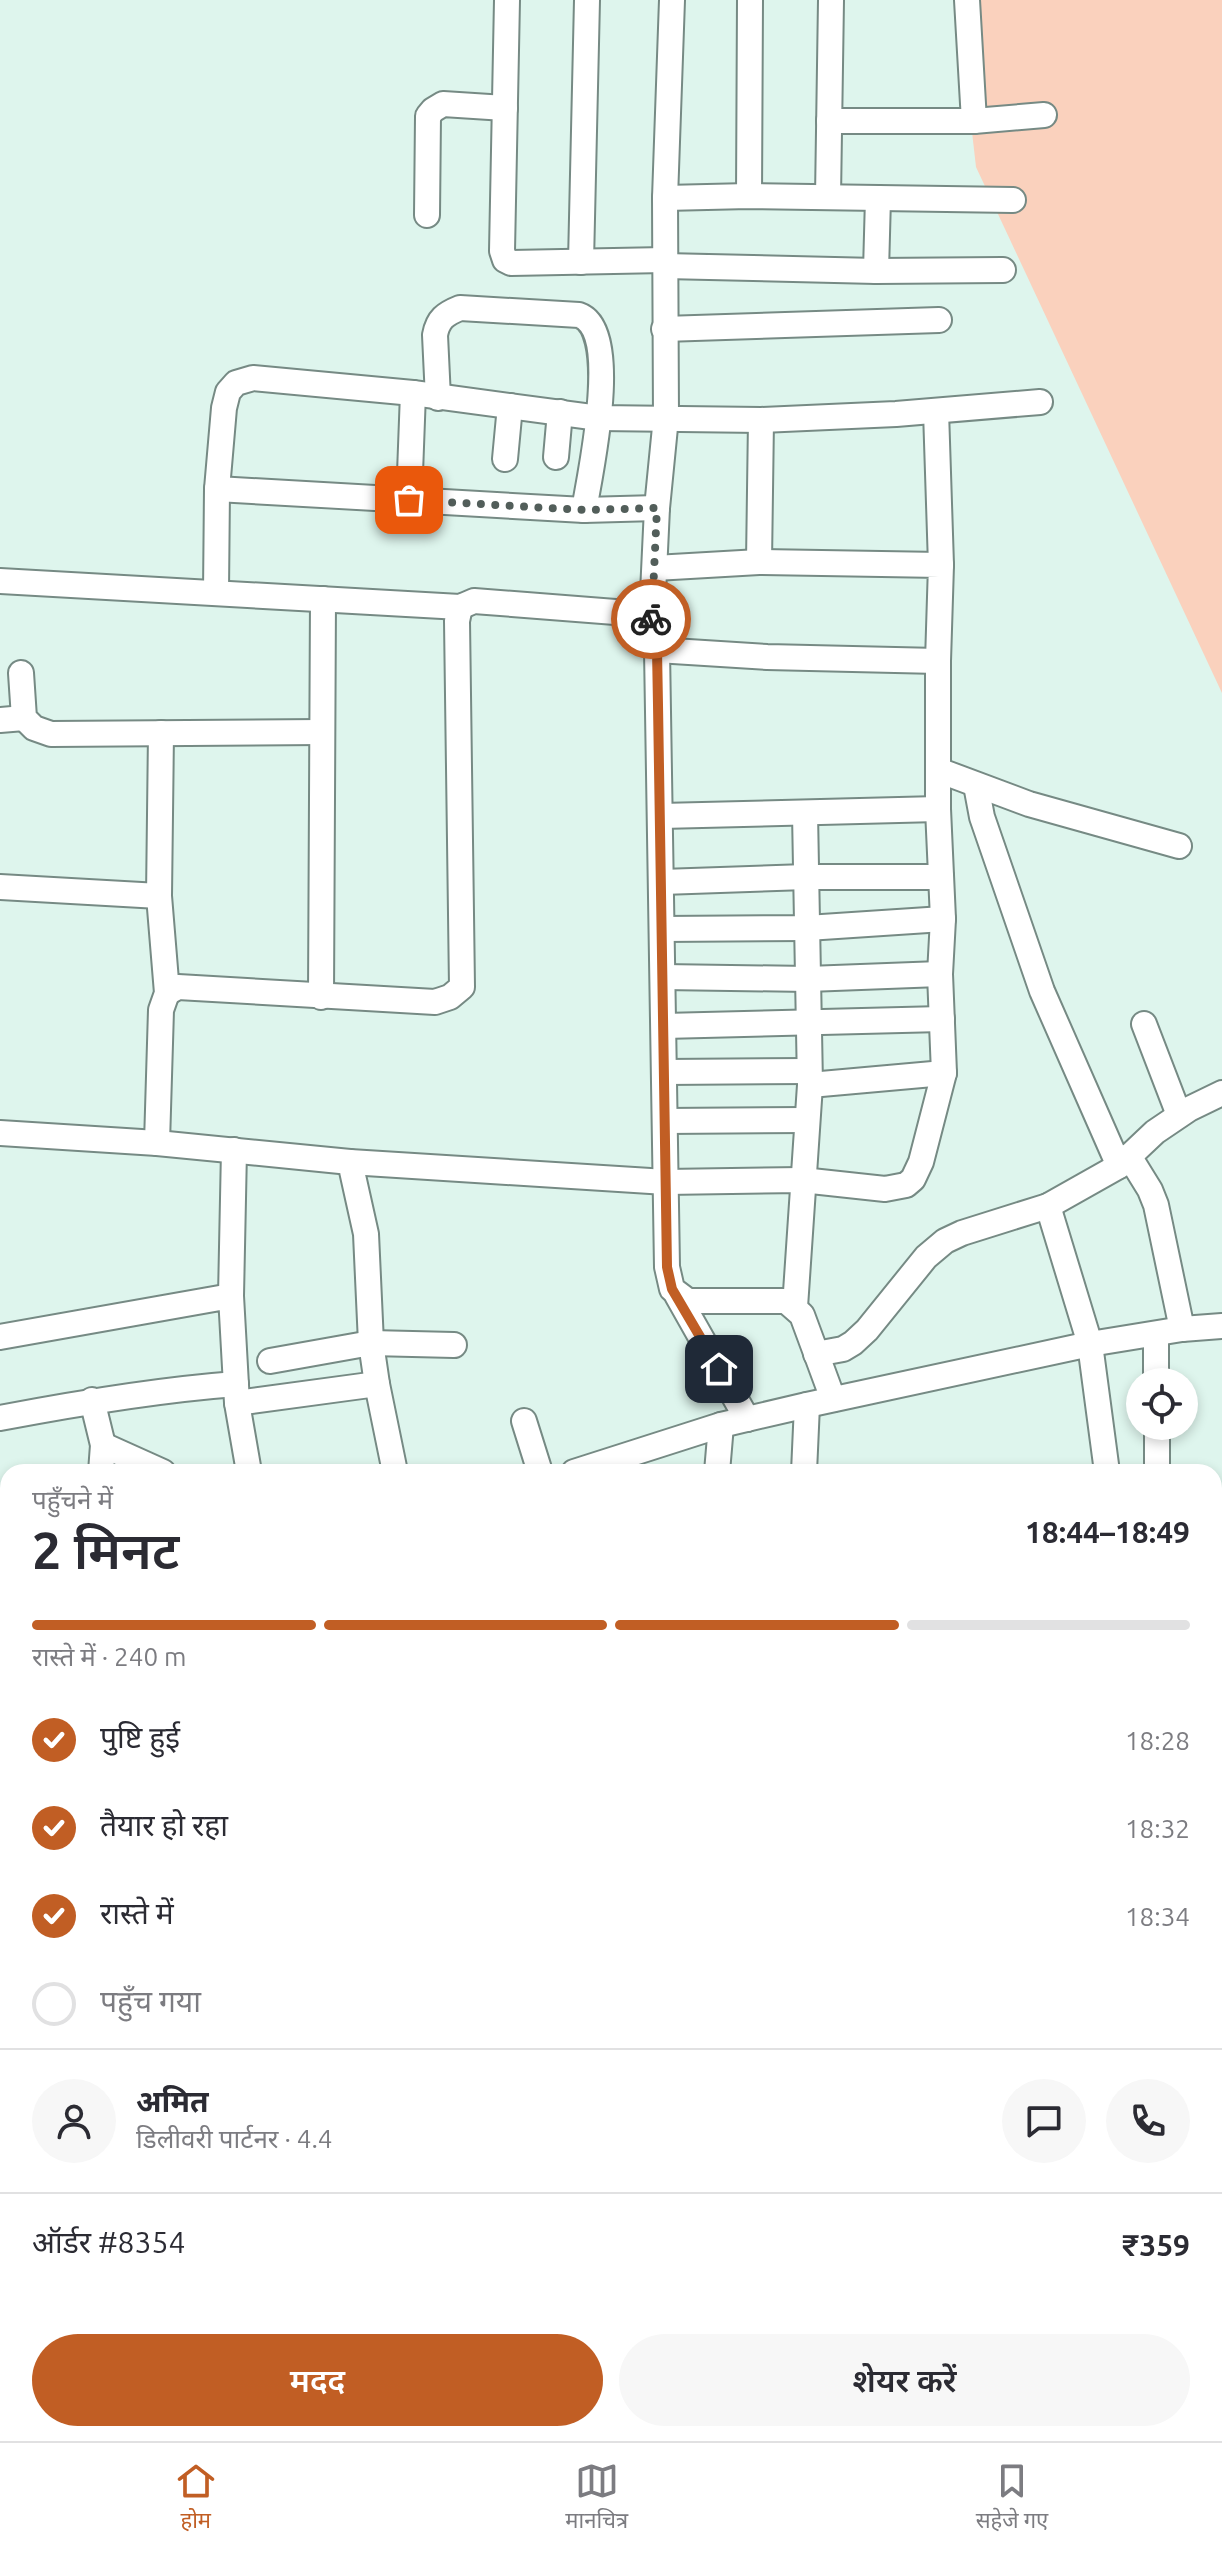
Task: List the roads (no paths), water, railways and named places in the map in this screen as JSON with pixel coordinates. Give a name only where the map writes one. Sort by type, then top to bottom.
[{"type":"street","points":[[507,0],[502,251],[505,260],[511,263],[581,262],[665,267],[1003,270]]},
{"type":"street","points":[[581,262],[587,0]]},
{"type":"street","points":[[0,581],[460,607],[474,601],[628,613],[648,603],[653,593],[666,417],[665,198],[672,0]]},
{"type":"street","points":[[749,196],[750,0]]},
{"type":"street","points":[[828,197],[831,0]]},
{"type":"street","points":[[967,0],[974,121]]},
{"type":"street","points":[[427,215],[428,116],[443,104],[505,108]]},
{"type":"street","points":[[829,121],[974,121],[1044,115]]},
{"type":"street","points":[[665,198],[749,196],[1013,200]]},
{"type":"street","points":[[876,271],[878,198]]},
{"type":"street","points":[[438,398],[435,335],[445,314],[460,308],[586,317],[600,347],[599,418],[584,510]]},
{"type":"street","points":[[664,319],[939,320]]},
{"type":"street","points":[[216,592],[217,489],[224,408],[228,392],[236,383],[253,378],[413,393],[599,418],[761,420],[1040,402]]},
{"type":"street","points":[[409,500],[413,393]]},
{"type":"street","points":[[505,459],[510,406]]},
{"type":"street","points":[[0,1133],[157,1143],[350,1162],[666,1182],[802,1180],[885,1189],[906,1185],[913,1179],[921,1162],[944,1073],[940,974],[943,919],[938,809],[941,565],[936,411]]},
{"type":"street","points":[[556,457],[560,412]]},
{"type":"street","points":[[759,562],[761,420]]},
{"type":"street","points":[[217,489],[584,510],[657,508]]},
{"type":"street","points":[[655,568],[759,562],[941,565]]},
{"type":"street","points":[[321,997],[323,599]]},
{"type":"street","points":[[648,603],[657,650],[667,1267],[672,1289],[747,1419]]},
{"type":"street","points":[[167,993],[178,987],[435,1002],[450,997],[462,987],[457,621],[460,607]]},
{"type":"street","points":[[657,650],[767,657],[938,661]]},
{"type":"street","points":[[21,673],[12,719],[51,734],[322,732]]},
{"type":"street","points":[[157,1143],[161,1010],[167,993],[159,896],[161,733]]},
{"type":"street","points":[[938,770],[1029,804],[1179,846]]},
{"type":"street","points":[[976,785],[982,817],[1042,991],[1124,1161],[1150,1190],[1156,1205],[1182,1329]]},
{"type":"street","points":[[661,816],[938,809]]},
{"type":"street","points":[[795,1307],[809,1078],[805,813]]},
{"type":"street","points":[[662,882],[806,877],[941,877]]},
{"type":"street","points":[[0,887],[159,896]]},
{"type":"street","points":[[662,929],[807,928],[943,919]]},
{"type":"street","points":[[663,977],[808,979],[940,974]]},
{"type":"street","points":[[664,1026],[942,1019]]},
{"type":"street","points":[[1144,1024],[1179,1115]]},
{"type":"street","points":[[664,1072],[809,1078],[944,1073]]},
{"type":"street","points":[[816,1354],[843,1349],[853,1343],[926,1257],[945,1241],[1048,1206],[1124,1161],[1179,1115],[1222,1093]]},
{"type":"street","points":[[665,1121],[807,1120]]},
{"type":"street","points":[[234,1150],[231,1296],[237,1394],[248,1464]]},
{"type":"street","points":[[350,1162],[366,1234],[371,1343],[393,1464]]},
{"type":"street","points":[[1048,1206],[1090,1344],[1106,1464]]},
{"type":"street","points":[[677,1295],[688,1301],[786,1301],[802,1315],[833,1399]]},
{"type":"street","points":[[0,1337],[231,1296]]},
{"type":"street","points":[[599,1464],[721,1425],[833,1399],[1090,1344],[1182,1329],[1222,1326]]},
{"type":"street","points":[[1156,1335],[1156,1368]]},
{"type":"street","points":[[270,1361],[371,1343],[454,1345]]},
{"type":"street","points":[[0,1418],[171,1389],[237,1394],[377,1384]]},
{"type":"street","points":[[92,1400],[103,1445],[102,1464]]},
{"type":"street","points":[[804,1464],[807,1405]]},
{"type":"street","points":[[524,1421],[537,1464]]},
{"type":"street","points":[[718,1464],[721,1425]]},
{"type":"street","points":[[1157,1440],[1157,1464]]},
{"type":"street","points":[[103,1445],[145,1464]]}]
